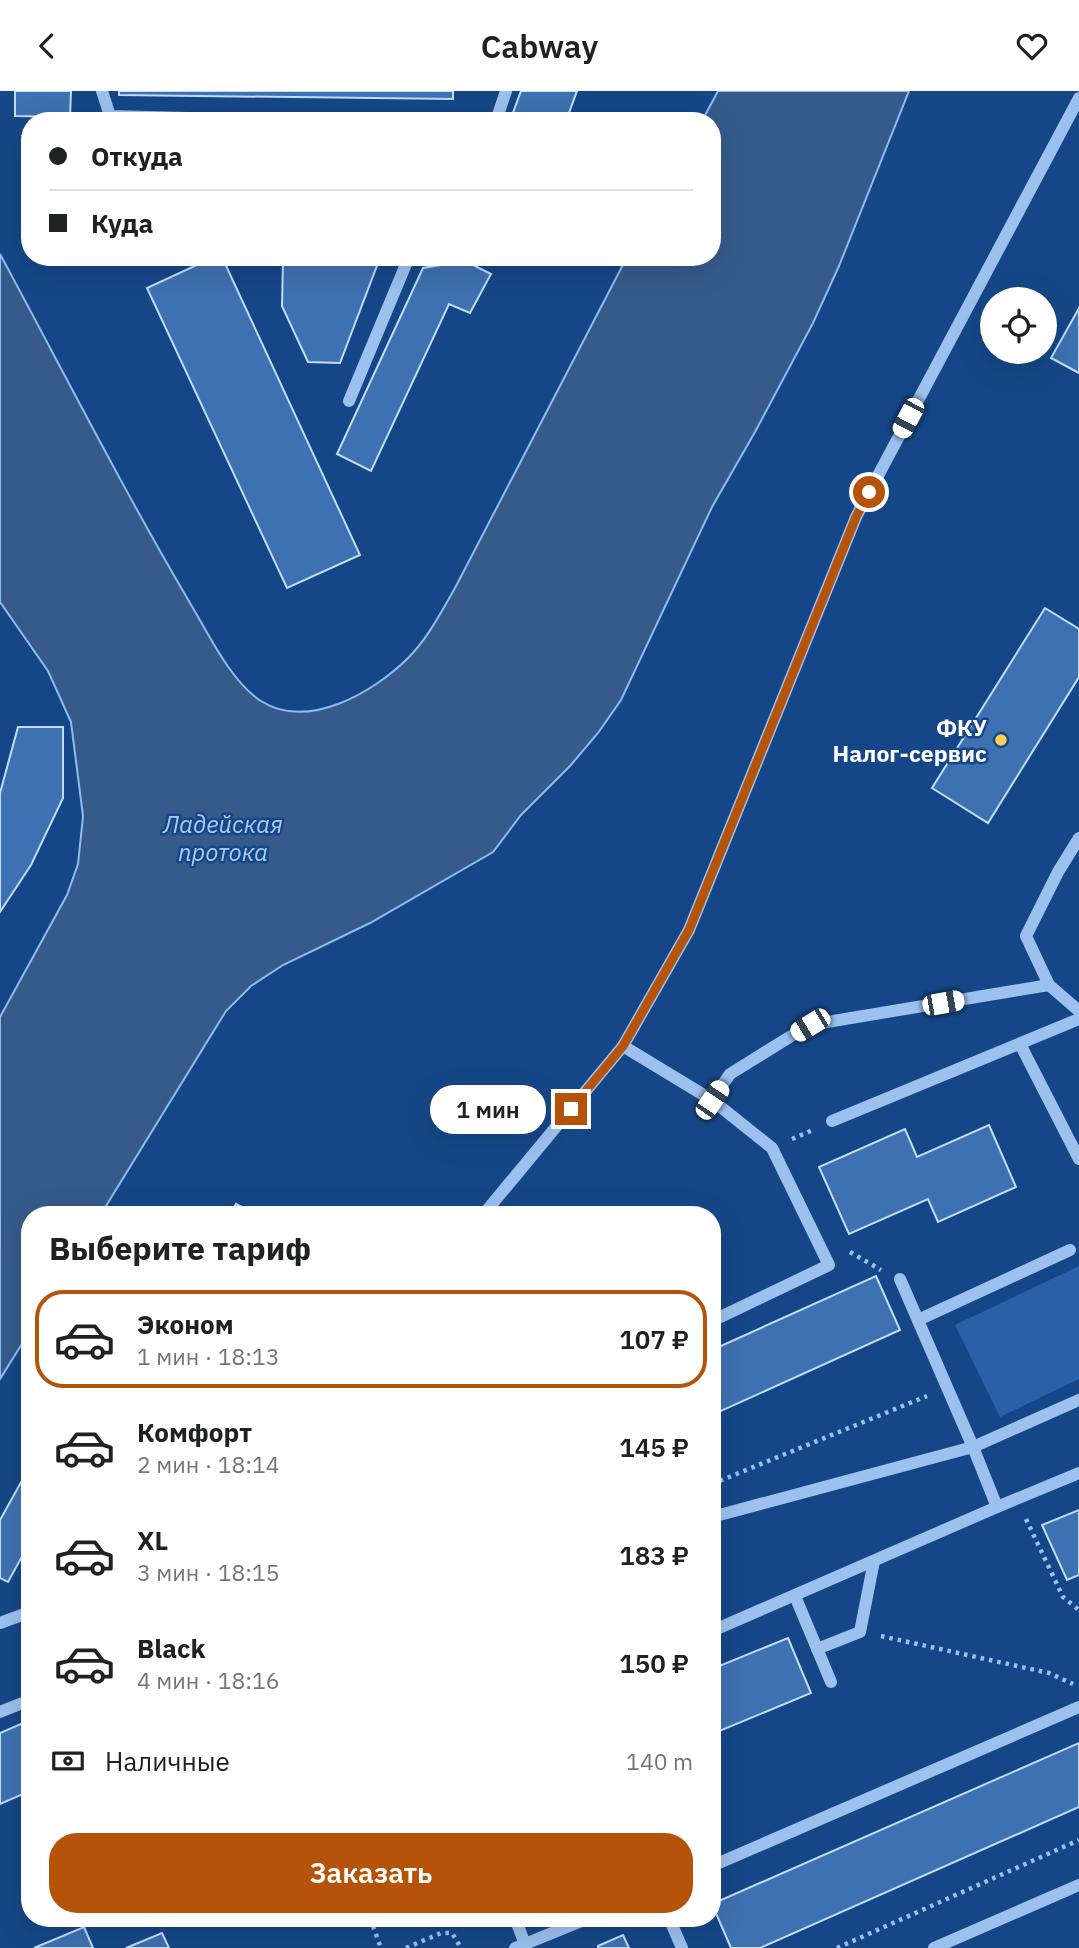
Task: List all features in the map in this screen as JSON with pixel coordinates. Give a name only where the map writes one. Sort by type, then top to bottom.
[{"type":"street","points":[[102,91],[109,112]]},
{"type":"street","points":[[499,112],[506,91]]},
{"type":"street","points":[[490,1206],[623,1046],[689,930],[856,517],[1079,98]]},
{"type":"street","points":[[349,401],[406,266]]},
{"type":"street","points":[[1079,838],[1058,872],[1026,936],[1049,985],[1079,1011]]},
{"type":"street","points":[[712,1100],[730,1074],[810,1025],[1049,985]]},
{"type":"street","points":[[832,1121],[1079,1019]]},
{"type":"street","points":[[1020,1044],[1079,1159]]},
{"type":"street","points":[[623,1046],[712,1100],[772,1148],[829,1265],[721,1317]]},
{"type":"street","points":[[918,1320],[1070,1250]]},
{"type":"street","points":[[900,1279],[997,1507]]},
{"type":"street","points":[[721,1515],[973,1447],[1079,1400]]},
{"type":"street","points":[[721,1627],[1079,1473]]},
{"type":"street","points":[[817,1649],[860,1632],[874,1561]]},
{"type":"street","points":[[795,1596],[831,1682]]},
{"type":"street","points":[[0,1623],[21,1615]]},
{"type":"street","points":[[0,1712],[21,1704]]},
{"type":"street","points":[[721,1862],[1079,1707]]},
{"type":"street","points":[[934,1948],[1079,1885]]},
{"type":"street","points":[[517,1927],[520,1946],[567,1927]]},
{"type":"street","points":[[673,1927],[682,1948]]},
{"type":"path","points":[[772,1148],[832,1121]]},
{"type":"path","points":[[794,1138],[800,1150]]},
{"type":"path","points":[[843,1245],[866,1263],[900,1279]]},
{"type":"path","points":[[721,1479],[947,1388]]},
{"type":"path","points":[[1017,1499],[1063,1597],[1079,1611]]},
{"type":"path","points":[[860,1632],[1049,1673],[1079,1687]]},
{"type":"path","points":[[837,1948],[1079,1840]]},
{"type":"path","points":[[373,1927],[381,1948]]},
{"type":"path","points":[[406,1948],[441,1933],[452,1933],[461,1948]]},
{"type":"shaded area","points":[[1079,1266],[1079,1379],[1000,1417],[955,1325]]},
{"type":"water","name":"Ладейская протока","points":[[718,91],[909,91],[839,266],[813,323],[712,507],[621,700],[598,733],[570,766],[521,815],[493,852],[370,923],[283,965],[251,986],[226,1011],[106,1206],[21,1206],[21,1345],[0,1379],[0,1017],[67,895],[78,864],[83,816],[71,722],[48,671],[0,602],[0,254],[141,517],[230,670],[250,693],[261,701],[279,709],[299,712],[319,710],[359,694],[394,671],[428,633],[455,588],[622,266],[721,266],[721,112],[707,112]]},
{"type":"building","points":[[15,91],[71,91],[70,112],[21,112],[21,116],[15,116]]},
{"type":"building","points":[[119,91],[453,91],[453,99],[119,95]]},
{"type":"building","points":[[521,91],[577,91],[569,112],[513,112]]},
{"type":"building","points":[[195,266],[226,266],[360,555],[287,588],[147,288]]},
{"type":"building","points":[[283,266],[377,266],[340,363],[308,362],[282,306]]},
{"type":"building","points":[[475,266],[491,274],[470,313],[449,304],[371,471],[337,454],[423,268]]},
{"type":"building","points":[[1079,308],[1079,373],[1057,361],[1057,347]]},
{"type":"building","name":"ФКУ Налог-сервис","points":[[1045,608],[1079,629],[1079,677],[988,823],[932,788]]},
{"type":"building","points":[[18,727],[63,727],[63,798],[31,865],[0,912],[0,793]]},
{"type":"building","points":[[989,1125],[1016,1187],[938,1222],[928,1199],[849,1234],[819,1167],[905,1129],[917,1157]]},
{"type":"building","points":[[876,1276],[900,1330],[721,1411],[721,1346]]},
{"type":"building","points":[[21,1482],[21,1558],[8,1582],[0,1578],[0,1520]]},
{"type":"building","points":[[1079,1510],[1079,1575],[1067,1580],[1042,1525]]},
{"type":"building","points":[[788,1638],[811,1693],[721,1730],[721,1665]]},
{"type":"building","points":[[21,1724],[21,1795],[0,1804],[0,1733]]},
{"type":"building","points":[[1079,1743],[1079,1807],[760,1948],[731,1948],[721,1925],[721,1900]]},
{"type":"building","points":[[84,1927],[93,1948],[34,1948]]},
{"type":"building","points":[[162,1933],[169,1948],[126,1948]]},
{"type":"building","points":[[623,1935],[629,1948],[598,1948],[598,1946]]},
{"type":"place","name":"ФКУ Налог-сервис","points":[[1001,740]]},
{"type":"route","points":[[571,1109],[623,1046],[689,930],[856,517],[869,492]]}]
